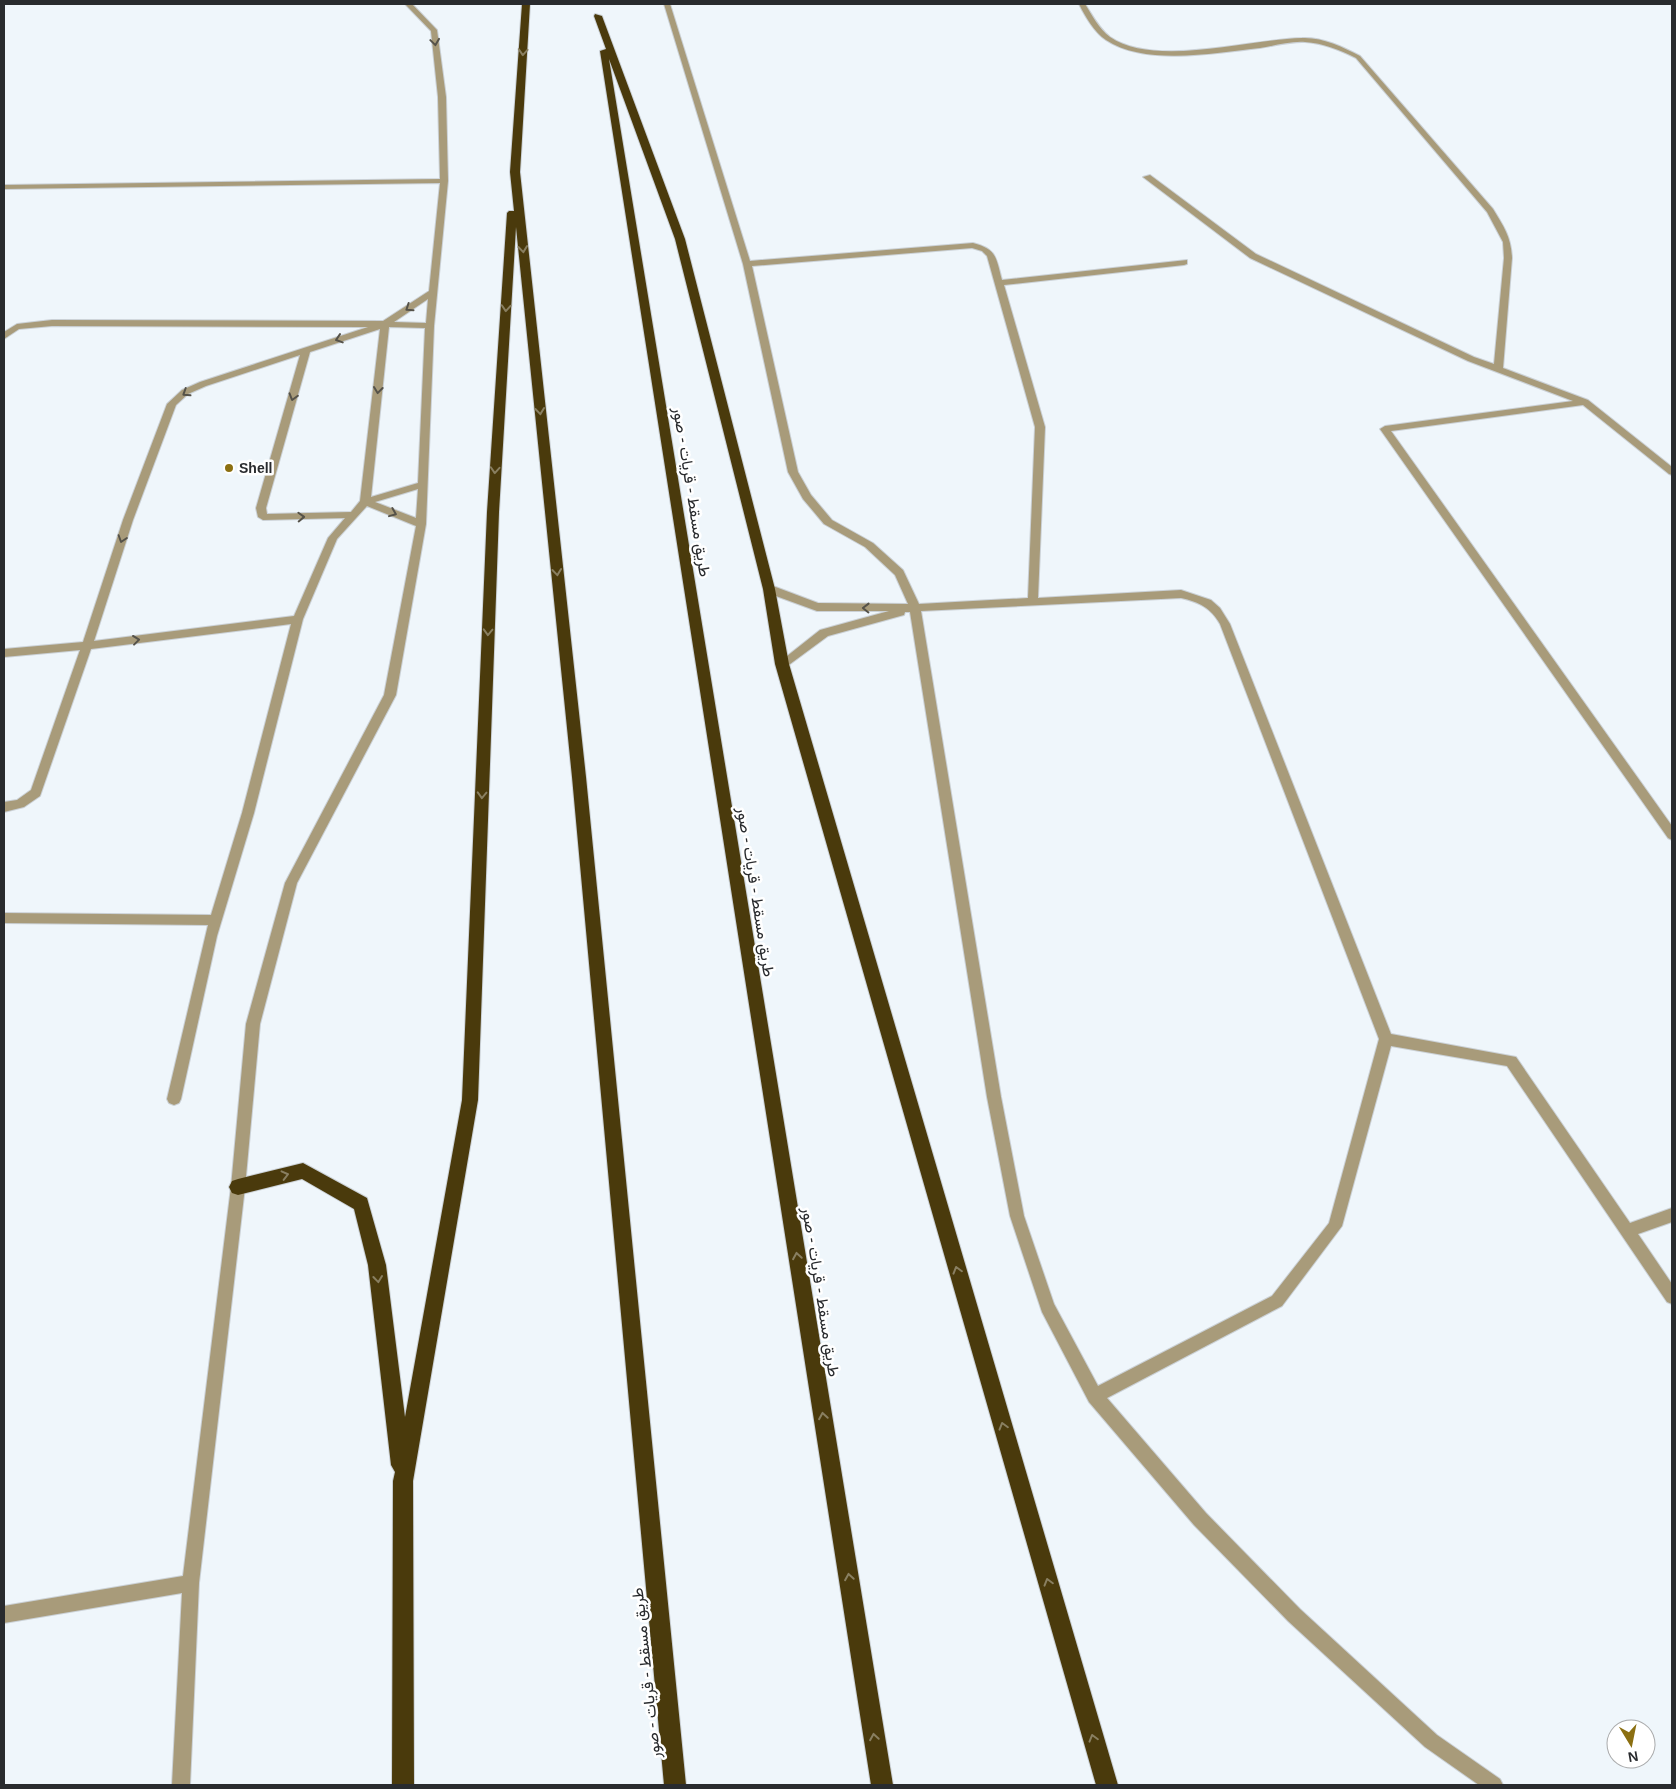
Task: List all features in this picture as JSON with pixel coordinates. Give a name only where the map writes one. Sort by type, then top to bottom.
[{"type":"highway","name":"طريق مسقط - قريات - صور","points":[[526,4],[515,172],[580,787],[675,1785]]},
{"type":"highway","name":"طريق مسقط - قريات - صور","points":[[597,10],[882,1785]]},
{"type":"highway","points":[[597,10],[680,239],[769,589],[782,664],[1107,1785]]},
{"type":"highway","points":[[403,1481],[470,1100],[493,512],[515,172]]},
{"type":"highway","points":[[238,1187],[302,1171],[361,1204],[376,1265],[403,1481],[403,1785]]},
{"type":"street","points":[[181,1785],[191,1583],[238,1187],[253,1024],[291,883],[390,695],[421,524],[430,326],[444,182],[442,96],[434,30],[408,4]]},
{"type":"street","points":[[667,4],[747,264],[793,472],[807,497],[828,522],[869,544],[899,573],[915,608],[994,1097],[1017,1216],[1046,1307],[1095,1396],[1200,1519],[1294,1615],[1431,1741],[1494,1785]]},
{"type":"street","points":[[1082,4],[1107,39],[1136,51],[1172,54],[1303,40],[1324,42],[1344,49],[1358,57],[1473,189],[1501,228],[1507,242],[1508,258],[1498,369]]},
{"type":"street","points":[[1148,177],[1253,256],[1337,297],[1498,369],[1585,402],[1672,472]]},
{"type":"street","points":[[4,187],[444,182]]},
{"type":"street","points":[[747,264],[973,245],[985,249],[991,255],[1040,427],[1033,601]]},
{"type":"street","points":[[999,283],[1184,262]]},
{"type":"street","points":[[4,807],[20,804],[36,793],[128,520],[172,404],[185,392],[203,384],[386,324],[433,292]]},
{"type":"street","points":[[4,336],[17,327],[52,323],[386,324],[430,326]]},
{"type":"street","points":[[365,502],[386,324]]},
{"type":"street","points":[[306,350],[261,508],[264,517],[353,515]]},
{"type":"street","points":[[1585,402],[1385,429],[1672,835]]},
{"type":"street","points":[[174,1099],[216,920],[248,813],[298,619],[333,538],[365,502],[424,484]]},
{"type":"street","points":[[365,502],[421,524]]},
{"type":"street","points":[[769,589],[817,607],[915,608],[1181,594],[1202,599],[1218,610],[1225,624],[1386,1039],[1335,1226],[1277,1301],[1095,1396]]},
{"type":"street","points":[[782,664],[824,633],[915,608]]},
{"type":"street","points":[[4,653],[87,646],[298,619]]},
{"type":"street","points":[[4,918],[216,920]]},
{"type":"street","points":[[1386,1039],[1511,1061],[1672,1297]]},
{"type":"street","points":[[1627,1231],[1672,1215]]},
{"type":"street","points":[[4,1614],[191,1583]]},
{"type":"place","name":"Shell","points":[[229,468]]}]
